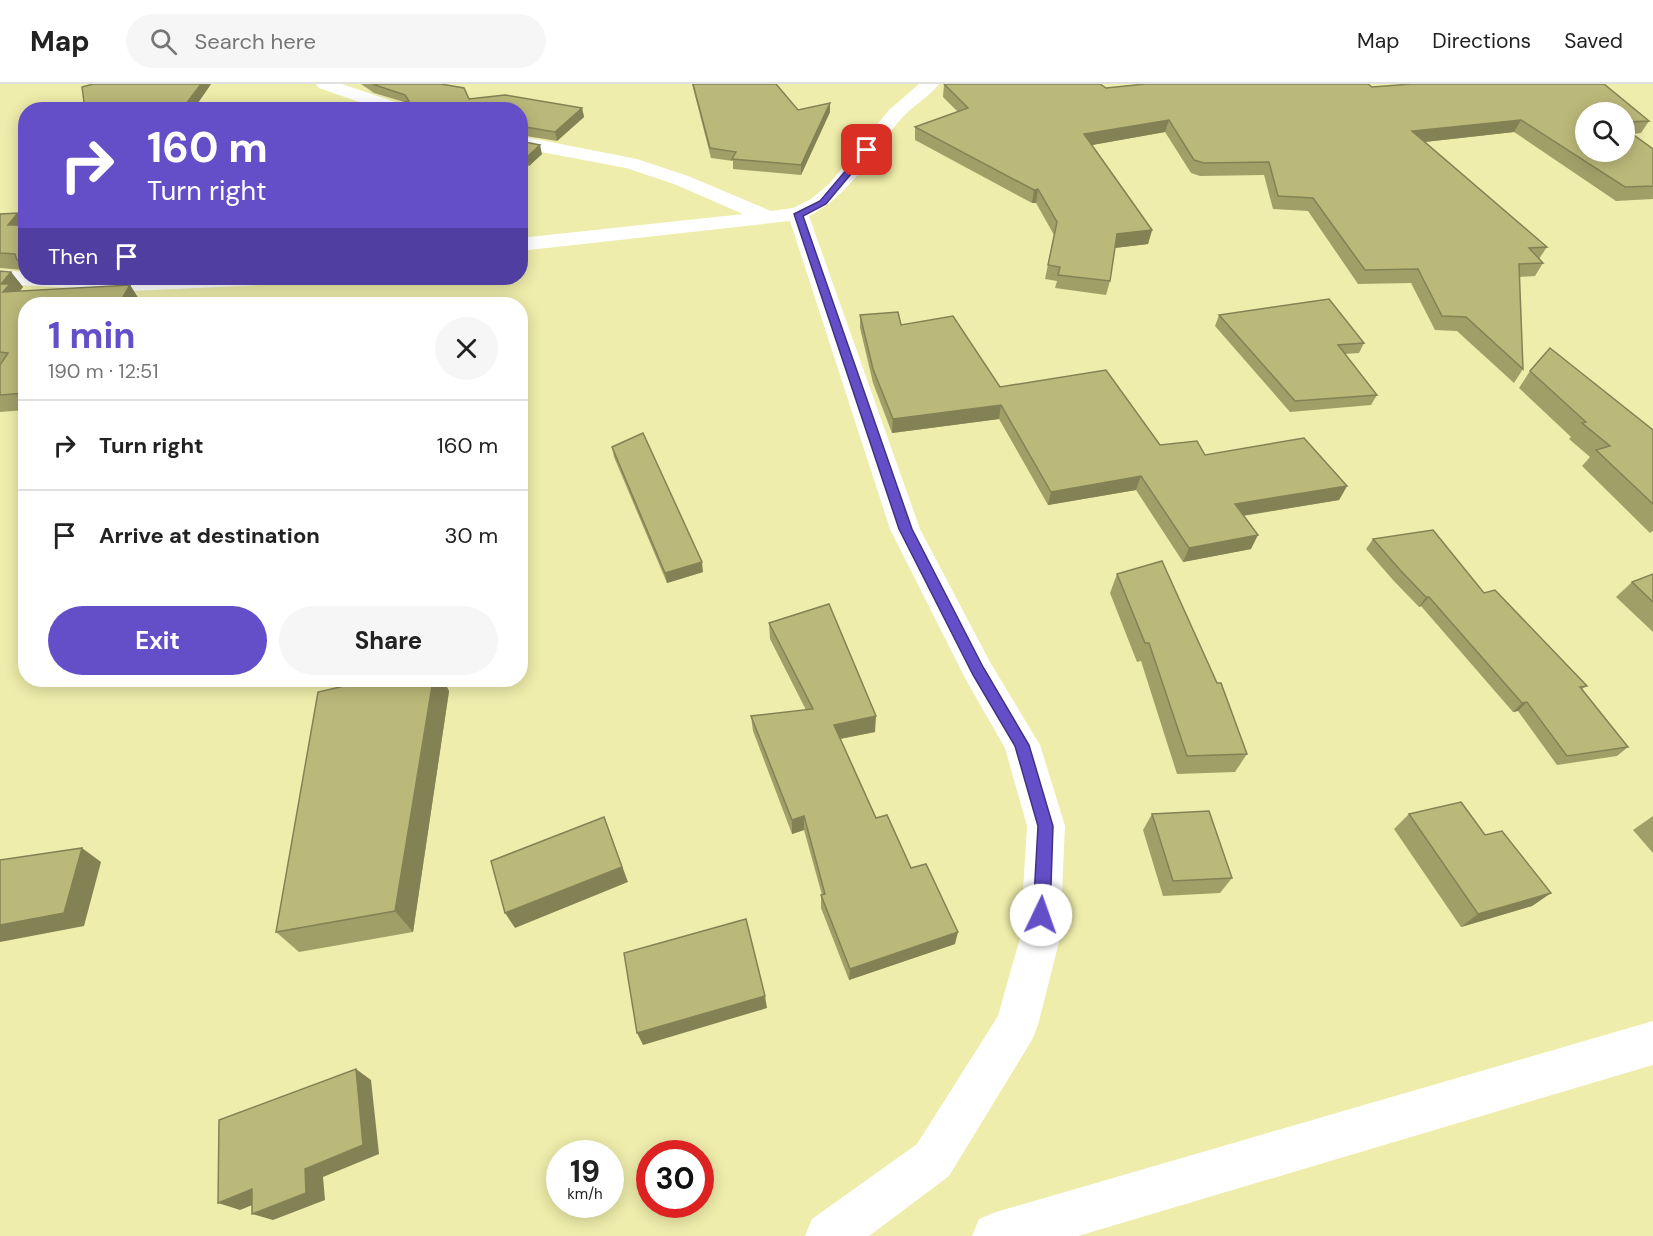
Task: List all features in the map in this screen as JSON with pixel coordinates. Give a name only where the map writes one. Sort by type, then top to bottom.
[{"type":"street","points":[[325,84],[378,102]]},
{"type":"street","points":[[528,244],[784,216],[823,202],[912,94],[930,84]]},
{"type":"street","points":[[528,144],[630,163],[784,216],[906,529],[978,671],[1022,745],[1046,826],[1040,938],[1017,1025],[933,1160],[829,1236]]},
{"type":"street","points":[[0,278],[18,279]]},
{"type":"street","points":[[996,1236],[1653,1043]]},
{"type":"building","points":[[93,84],[201,84],[188,102],[84,102],[82,87]]},
{"type":"building","points":[[372,84],[441,84],[464,88],[469,99],[505,95],[582,108],[555,132],[528,127],[528,102],[405,102],[409,101],[405,95]]},
{"type":"building","points":[[693,84],[776,84],[798,110],[830,103],[801,165],[732,159],[736,152],[710,148]]},
{"type":"building","points":[[944,84],[1100,84],[1106,88],[1145,84],[1368,84],[1372,87],[1411,84],[1604,84],[1626,102],[1575,102],[1575,155],[1521,120],[1412,131],[1547,247],[1529,248],[1543,263],[1519,264],[1523,369],[1466,317],[1442,316],[1418,269],[1365,270],[1313,198],[1278,196],[1269,162],[1204,163],[1194,160],[1169,120],[1084,134],[1152,230],[1117,234],[1110,281],[1058,275],[1060,267],[1048,265],[1057,222],[1038,189],[1034,190],[915,127],[968,108]]},
{"type":"building","points":[[1635,109],[1649,121],[1635,122]]},
{"type":"building","points":[[1635,136],[1653,149],[1653,186],[1625,187],[1586,162],[1635,162]]},
{"type":"building","points":[[528,143],[540,145],[528,156]]},
{"type":"building","points":[[18,213],[8,225],[18,225],[18,260],[15,254],[0,253],[0,214]]},
{"type":"building","points":[[0,271],[11,272],[1,284],[10,284],[3,292],[130,285],[123,297],[18,297],[18,394],[0,395],[0,365],[8,353],[0,352]]},
{"type":"building","points":[[1329,299],[1364,343],[1338,345],[1377,395],[1295,401],[1219,315]]},
{"type":"building","points":[[898,312],[901,325],[953,316],[1000,387],[1106,370],[1160,445],[1197,441],[1205,455],[1304,438],[1347,486],[1235,504],[1258,535],[1189,548],[1141,476],[1051,492],[1001,405],[893,419],[873,369],[860,315]]},
{"type":"building","points":[[1550,348],[1653,430],[1653,504],[1596,450],[1610,446],[1582,423],[1586,422],[1530,371]]},
{"type":"building","points":[[643,433],[702,562],[665,573],[612,447]]},
{"type":"building","points":[[1433,530],[1484,593],[1495,590],[1587,686],[1580,687],[1628,747],[1567,756],[1527,702],[1522,703],[1429,597],[1426,597],[1373,539]]},
{"type":"building","points":[[1162,561],[1217,683],[1221,683],[1247,754],[1187,756],[1149,643],[1145,643],[1117,574]]},
{"type":"building","points":[[1653,574],[1653,602],[1632,582]]},
{"type":"building","points":[[829,604],[876,716],[834,725],[876,818],[887,815],[911,868],[926,864],[958,932],[850,969],[821,895],[825,894],[804,816],[792,820],[751,716],[813,709],[769,623]]},
{"type":"building","points":[[340,687],[432,687],[395,911],[276,932],[318,692]]},
{"type":"building","points":[[1461,802],[1485,835],[1502,831],[1551,893],[1478,914],[1409,814]]},
{"type":"building","points":[[1209,811],[1232,878],[1173,881],[1152,814]]},
{"type":"building","points":[[604,817],[622,867],[505,913],[491,861]]},
{"type":"building","points":[[82,848],[64,913],[0,925],[0,860]]},
{"type":"building","points":[[746,919],[765,996],[637,1033],[624,953]]},
{"type":"building","points":[[356,1069],[363,1145],[305,1169],[306,1193],[252,1214],[252,1189],[218,1203],[219,1120]]},
{"type":"route","points":[[867,150],[823,202],[813,209],[798,214],[906,529],[941,594],[978,671],[1022,745],[1046,826],[1041,915]]}]
